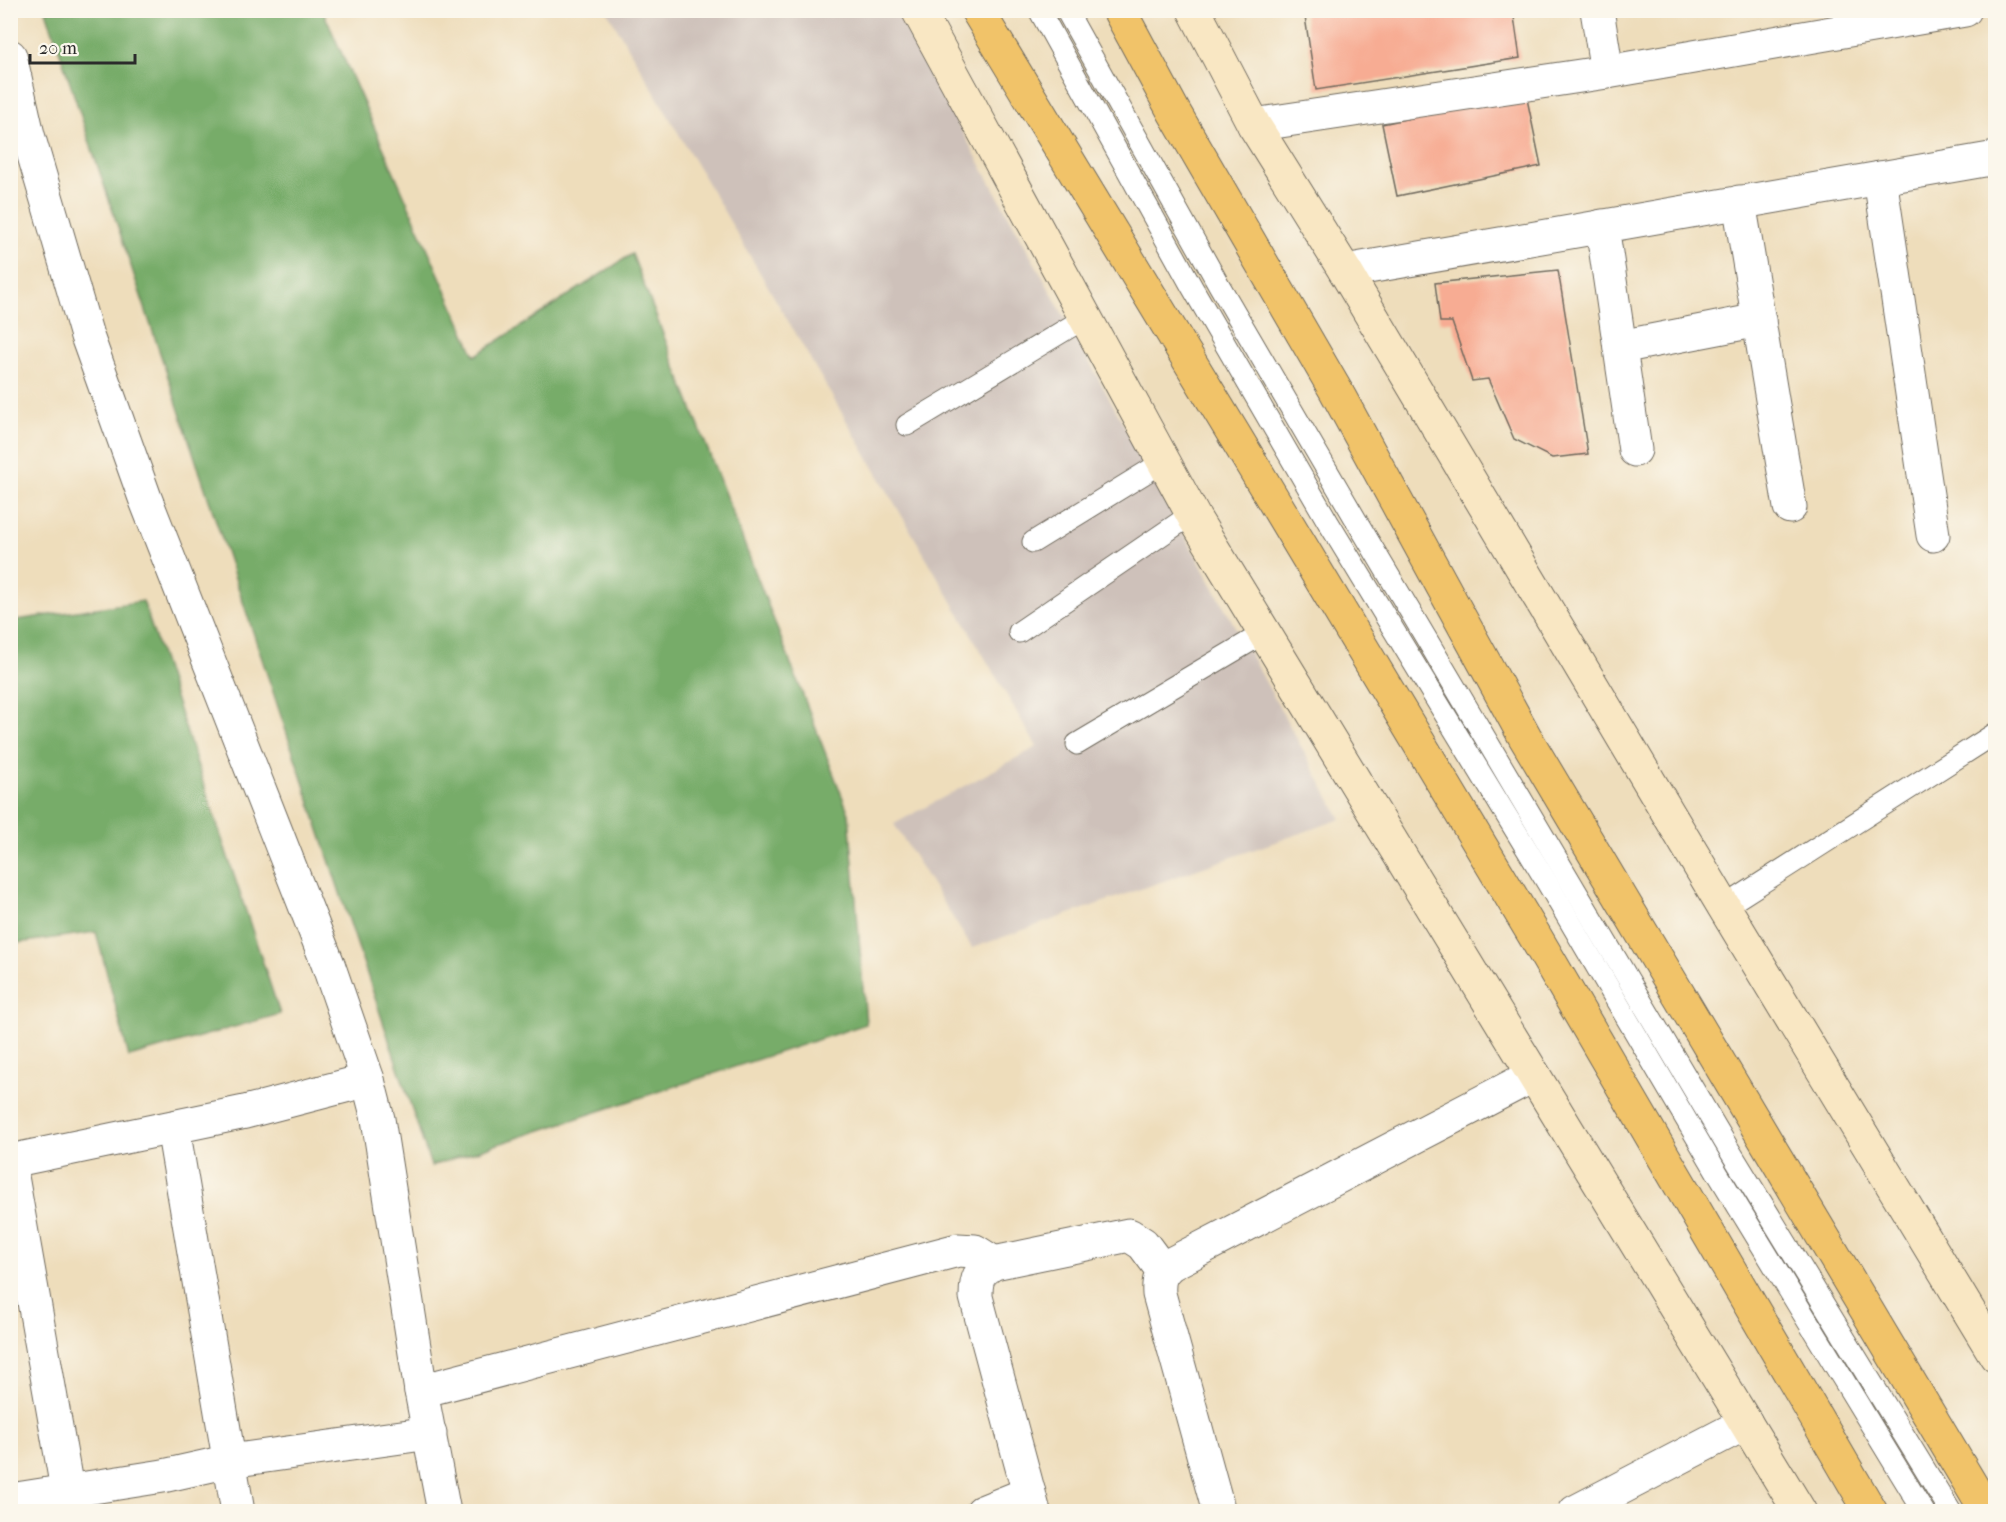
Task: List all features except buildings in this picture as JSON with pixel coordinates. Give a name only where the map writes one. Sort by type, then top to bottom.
[{"type":"main road","points":[[977,10],[1536,938],[1871,1512]]},
{"type":"main road","points":[[1119,10],[1174,112],[1336,390],[1525,737],[1987,1512]]},
{"type":"street","points":[[918,10],[1192,514],[1800,1512]]},
{"type":"street","points":[[1194,10],[1254,125],[1346,271],[1724,907],[1995,1356]]},
{"type":"street","points":[[1597,10],[1606,72]]},
{"type":"street","points":[[1254,125],[1606,72],[1965,10]]},
{"type":"street","points":[[10,56],[28,135],[87,336],[145,498],[328,964],[368,1080],[378,1119],[421,1391],[444,1512]]},
{"type":"street","points":[[1346,271],[1995,158]]},
{"type":"street","points":[[1880,178],[1933,535]]},
{"type":"street","points":[[1739,202],[1791,507]]},
{"type":"street","points":[[1602,226],[1635,450]]},
{"type":"street","points":[[1620,347],[1759,320]]},
{"type":"street","points":[[1219,1512],[1159,1294],[1158,1282],[1162,1271],[1171,1264],[1534,1075]]},
{"type":"street","points":[[69,1501],[10,1163],[245,1112],[368,1080]]},
{"type":"street","points":[[173,1128],[238,1512]]},
{"type":"street","points":[[982,1512],[1032,1502],[976,1297],[976,1282],[982,1270],[994,1263],[1129,1235],[1143,1244],[1162,1271]]},
{"type":"street","points":[[421,1391],[958,1250],[975,1251],[994,1263]]},
{"type":"street","points":[[1575,1512],[1746,1423]]},
{"type":"street","points":[[10,1500],[69,1501],[231,1461],[430,1433]]},
{"type":"lane","points":[[1039,10],[1192,287],[1328,522],[1548,884],[1718,1174],[1924,1512]]},
{"type":"lane","points":[[1066,10],[1219,285],[1359,525],[1730,1151],[1951,1512]]},
{"type":"lane","points":[[907,425],[1085,318]]},
{"type":"lane","points":[[1033,542],[1163,462]]},
{"type":"lane","points":[[1019,632],[1192,514]]},
{"type":"lane","points":[[1077,744],[1264,633]]},
{"type":"lane","points":[[1724,907],[1995,733]]},
{"type":"shaded area","points":[[607,11],[896,11],[1341,819],[972,948],[894,824],[1037,747]]},
{"type":"green space","points":[[46,11],[323,11],[475,356],[632,254],[849,814],[866,1024],[431,1166]]},
{"type":"green space","points":[[143,601],[280,1014],[129,1057],[96,932],[11,944],[10,621]]}]
